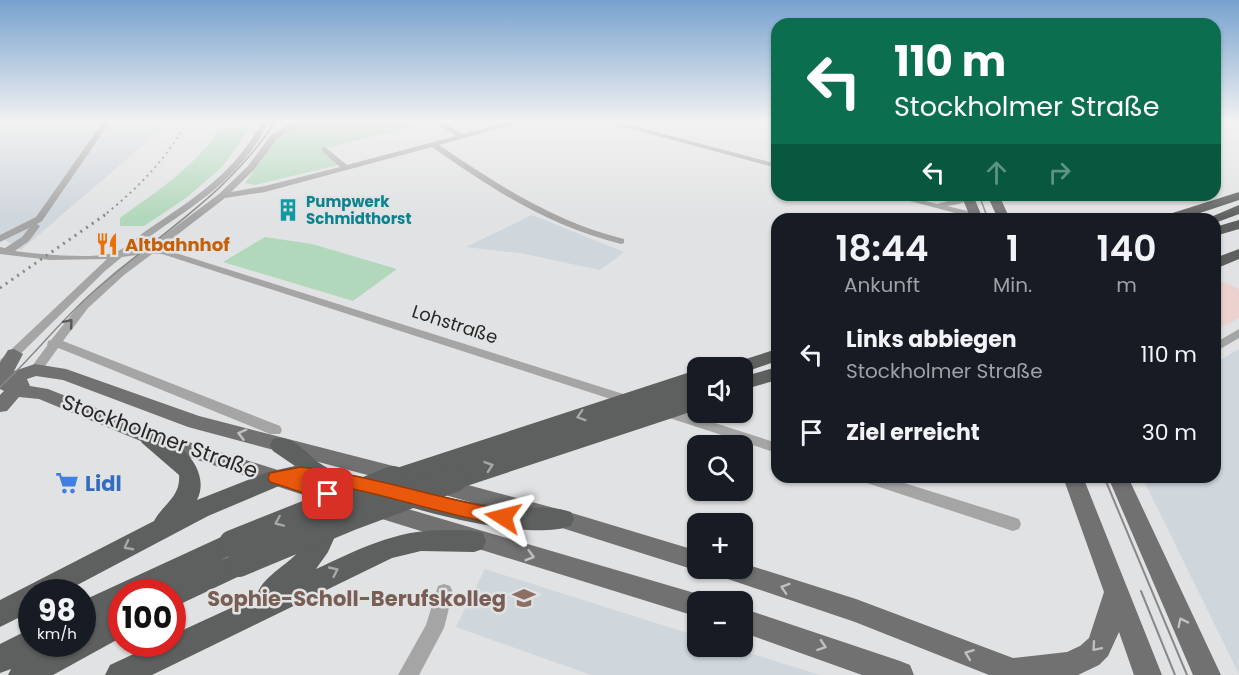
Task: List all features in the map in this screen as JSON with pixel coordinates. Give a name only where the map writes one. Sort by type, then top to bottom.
[{"type":"highway","points":[[1186,213],[1239,196]]},
{"type":"highway","points":[[1221,216],[1239,209]]},
{"type":"highway","points":[[1221,230],[1239,224]]},
{"type":"highway","points":[[1221,262],[1239,254]]},
{"type":"highway","points":[[753,363],[771,357]]},
{"type":"highway","points":[[753,381],[771,375]]},
{"type":"highway","points":[[186,586],[296,515],[426,465],[687,383]]},
{"type":"highway","points":[[163,579],[432,485],[687,403]]},
{"type":"highway","points":[[150,437],[179,459],[190,471],[192,481],[187,497],[156,531]]},
{"type":"highway","points":[[225,624],[282,585],[306,563],[322,542],[329,523],[325,485],[278,438]]},
{"type":"highway","points":[[64,579],[238,491],[276,478],[301,474],[325,485],[456,509],[526,521],[562,519]]},
{"type":"highway","points":[[120,675],[387,548],[431,540],[474,540]]},
{"type":"highway","points":[[0,614],[18,604]]},
{"type":"highway","points":[[0,659],[18,649]]},
{"type":"highway","points":[[23,675],[56,657]]},
{"type":"main road","points":[[0,406],[6,367],[14,354]]},
{"type":"main road","points":[[5,381],[35,370]]},
{"type":"main road","name":"Stockholmer Straße","points":[[35,370],[66,375],[168,413],[278,438],[562,519],[687,558]]},
{"type":"main road","name":"Stockholmer Straße","points":[[5,381],[42,393],[150,437],[276,478]]},
{"type":"main road","points":[[1075,483],[1148,675]]},
{"type":"main road","points":[[1121,483],[1172,602],[1207,675]]},
{"type":"main road","points":[[325,485],[474,540],[687,603]]},
{"type":"main road","points":[[753,577],[856,611],[1019,673],[1079,662],[1096,651],[1105,636],[1116,594]]},
{"type":"main road","points":[[753,624],[900,675]]},
{"type":"street","points":[[0,239],[39,219],[85,154]]},
{"type":"street","points":[[14,354],[59,308],[119,254],[203,194],[246,154]]},
{"type":"street","points":[[35,370],[52,344],[84,306],[149,250],[222,196],[251,168],[262,154]]},
{"type":"street","points":[[330,154],[346,168]]},
{"type":"street","points":[[203,194],[222,196],[265,189],[401,154]]},
{"type":"street","points":[[446,154],[523,206],[599,237],[621,241]]},
{"type":"street","points":[[729,154],[771,164]]},
{"type":"street","points":[[906,201],[942,213]]},
{"type":"street","points":[[916,201],[963,213]]},
{"type":"street","points":[[930,204],[958,201]]},
{"type":"street","points":[[2,252],[22,243],[32,233],[35,226],[31,224]]},
{"type":"street","name":"Lohstraße","points":[[2,252],[100,257],[163,250],[771,446]]},
{"type":"street","points":[[1221,344],[1239,333]]},
{"type":"street","name":"Stockholmer Straße","points":[[52,344],[63,345],[278,438]]},
{"type":"street","points":[[885,483],[1013,524]]},
{"type":"street","points":[[408,675],[435,627],[444,592]]},
{"type":"shaded area","points":[[0,154],[133,154],[21,250],[0,237]]},
{"type":"shaded area","points":[[532,215],[624,252],[600,270],[520,253],[466,247]]},
{"type":"shaded area","points":[[1221,281],[1239,289],[1239,318],[1221,328]]},
{"type":"shaded area","points":[[1239,349],[1239,674],[1145,483],[1221,483],[1221,360]]},
{"type":"shaded area","name":"Sophie-Scholl-Berufskolleg","points":[[485,569],[687,633],[687,657],[753,657],[753,654],[820,675],[591,675],[456,627]]},
{"type":"green space","points":[[200,154],[232,154],[222,167],[186,198],[144,226],[120,226],[120,218],[160,189]]},
{"type":"green space","points":[[267,154],[326,154],[338,165],[255,185],[245,183]]},
{"type":"green space","points":[[265,237],[312,244],[397,269],[353,301],[223,262]]},
{"type":"tram line","points":[[0,387],[93,292],[213,193],[251,154]]},
{"type":"tram line","points":[[981,201],[986,213]]},
{"type":"tram line","points":[[1107,483],[1187,675]]},
{"type":"tram line","points":[[1141,591],[1175,675]]},
{"type":"railway","points":[[107,213],[130,193],[165,154]]},
{"type":"railway","points":[[0,288],[109,212]]},
{"type":"place","name":"Pumpwerk Schmidthorst","points":[[288,210]]},
{"type":"place","name":"Altbahnhof","points":[[107,244]]},
{"type":"place","name":"Lidl","points":[[67,483]]},
{"type":"place","name":"Sophie-Scholl-Berufskolleg","points":[[524,598]]},
{"type":"route","points":[[328,494],[276,478],[301,474],[340,478],[456,509],[503,517]]}]
